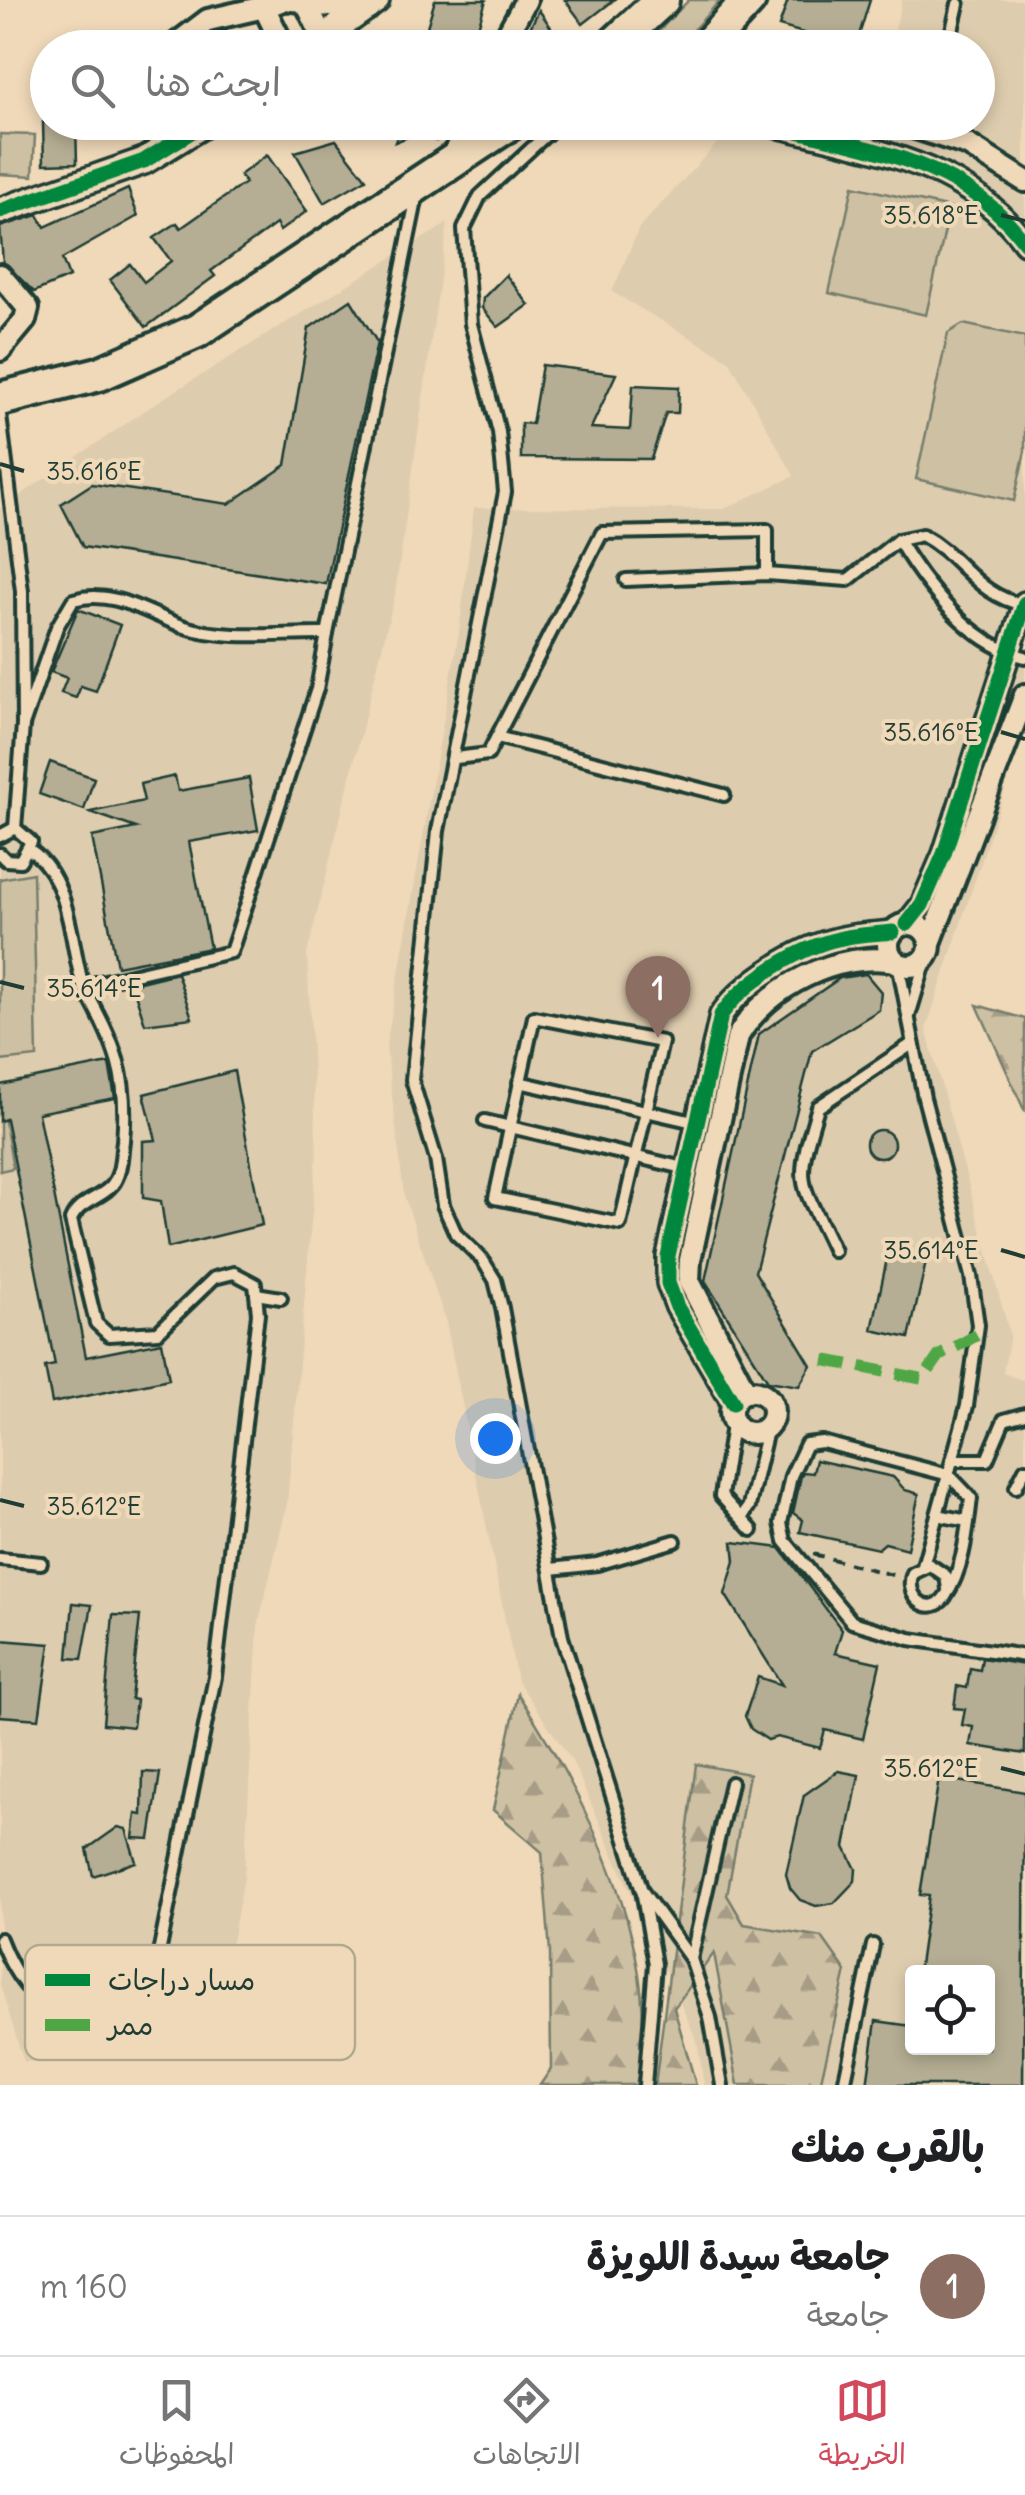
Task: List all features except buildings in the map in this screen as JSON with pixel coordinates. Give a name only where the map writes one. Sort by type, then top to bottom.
[{"type":"highway","points":[[641,30],[662,0]]},
{"type":"highway","points":[[0,399],[99,374],[197,331],[485,140]]},
{"type":"street","points":[[292,0],[372,4]]},
{"type":"street","points":[[510,30],[526,0]]},
{"type":"street","points":[[305,1],[312,30]]},
{"type":"street","points":[[333,30],[372,4]]},
{"type":"street","points":[[195,30],[208,20],[228,14],[273,10]]},
{"type":"street","points":[[0,211],[144,161],[178,140]]},
{"type":"street","points":[[451,163],[459,140]]},
{"type":"street","points":[[827,140],[938,170],[1015,219],[1025,242]]},
{"type":"street","points":[[956,140],[1025,180]]},
{"type":"street","points":[[0,275],[28,308],[25,320],[0,350]]},
{"type":"street","points":[[896,962],[888,947],[922,905],[944,854],[1018,656],[1025,604]]},
{"type":"street","points":[[737,1405],[755,1390],[770,1400],[773,1409],[768,1426],[748,1432],[737,1405],[690,1280],[690,1260],[738,1036],[748,1018],[777,996],[838,961],[870,957],[919,964],[928,950],[1025,695]]},
{"type":"street","points":[[737,1405],[668,1283],[668,1256],[721,1015],[736,994],[816,946],[838,939],[900,928],[922,929],[928,950]]},
{"type":"lane","points":[[952,30],[958,4]]},
{"type":"lane","points":[[541,140],[480,196],[464,229],[471,324],[499,432],[505,492],[456,758],[438,831],[412,1080],[436,1159],[443,1204],[456,1234],[482,1259],[495,1280],[562,1637],[586,1701],[642,1890],[655,1964],[645,2085]]},
{"type":"lane","points":[[84,986],[231,952],[316,689],[419,184]]},
{"type":"lane","points":[[0,414],[22,591],[23,725],[15,828]]},
{"type":"lane","points":[[456,758],[488,754],[602,533],[767,530],[767,574]]},
{"type":"lane","points":[[626,580],[767,574],[848,580],[898,540],[922,535],[945,548],[996,599],[1025,604]]},
{"type":"lane","points":[[898,540],[946,606],[1018,656]]},
{"type":"lane","points":[[23,725],[57,627],[73,600],[92,594],[110,597],[190,629],[327,634]]},
{"type":"lane","points":[[497,738],[724,795]]},
{"type":"lane","points":[[0,836],[15,828]]},
{"type":"lane","points":[[15,828],[28,835],[30,850],[42,858],[56,879],[84,986],[119,1054],[125,1078],[120,1170],[111,1188],[74,1211],[72,1220],[96,1323],[109,1335],[158,1332],[214,1278],[234,1273],[255,1284],[258,1314],[215,1676],[161,1945]]},
{"type":"lane","points":[[2,858],[20,860],[30,850]]},
{"type":"lane","points":[[908,1022],[928,950]]},
{"type":"lane","points":[[896,962],[912,1044],[972,1276],[978,1325],[954,1460],[948,1475],[923,1566],[910,1579],[910,1592],[923,1604],[942,1600],[959,1568],[971,1498],[948,1475],[811,1441],[792,1476],[781,1523],[790,1548],[852,1622],[910,1639],[1025,1656]]},
{"type":"lane","points":[[534,1017],[662,1042],[620,1224],[494,1198],[519,1082],[534,1017]]},
{"type":"lane","points":[[834,1251],[800,1176],[818,1107],[912,1044]]},
{"type":"lane","points":[[519,1082],[700,1124]]},
{"type":"lane","points":[[485,1120],[689,1169]]},
{"type":"lane","points":[[256,1294],[280,1298]]},
{"type":"lane","points":[[737,1405],[721,1496],[752,1530]]},
{"type":"lane","points":[[954,1460],[987,1460],[1004,1420],[1025,1414]]},
{"type":"lane","points":[[742,1517],[749,1506],[768,1426]]},
{"type":"lane","points":[[1016,1487],[1025,1469]]},
{"type":"lane","points":[[938,1515],[968,1521]]},
{"type":"lane","points":[[551,1569],[596,1564],[675,1542]]},
{"type":"lane","points":[[0,1559],[41,1563]]},
{"type":"lane","points":[[923,1566],[942,1570],[948,1589]]},
{"type":"lane","points":[[691,1958],[731,1784]]},
{"type":"lane","points":[[642,1890],[691,1958],[710,2017],[722,2085]]},
{"type":"lane","points":[[0,1939],[10,1966],[25,1985]]},
{"type":"lane","points":[[844,2085],[873,1945]]},
{"type":"path","points":[[790,1548],[910,1579]]},
{"type":"shaded area","points":[[902,0],[1025,0],[1025,729],[926,1029],[1010,1335],[1003,1373],[1025,1381],[1025,2085],[704,2085],[697,2041],[572,1761],[517,1680],[446,1322],[404,1195],[386,1046],[459,632],[474,508],[724,509],[794,476],[729,360],[612,292],[639,228],[719,140],[995,140],[995,30],[895,30]]},
{"type":"shaded area","points":[[448,223],[395,594],[307,954],[317,1154],[287,1504],[258,1626],[244,1877],[231,1945],[25,1945],[25,2060],[93,2060],[24,2062],[0,1985],[0,509],[159,401]]},
{"type":"green space","points":[[689,0],[720,0],[692,30],[660,30]]},
{"type":"green space","points":[[0,134],[30,135],[30,140],[35,140],[33,176],[0,174]]},
{"type":"green space","points":[[853,186],[950,208],[926,315],[829,293]]},
{"type":"green space","points":[[963,324],[1025,337],[1025,451],[1014,501],[916,479],[948,333]]},
{"type":"green space","points":[[33,873],[37,1057],[0,1061],[0,879]]},
{"type":"green space","points":[[977,1005],[1025,1019],[1025,1112]]},
{"type":"green space","points":[[0,1093],[13,1168],[0,1171]]},
{"type":"green space","points":[[518,1694],[570,1782],[615,1881],[640,1984],[643,2036],[636,2085],[540,2085],[551,2069],[550,1952],[542,1852],[493,1810]]},
{"type":"green space","points":[[696,1764],[749,1774],[727,1895],[744,1924],[822,1937],[846,1971],[820,2085],[738,2085],[714,1953],[674,2008],[696,2085],[655,2085]]},
{"type":"marked path","points":[[824,1360],[923,1379],[939,1356],[977,1335]]},
{"type":"cycle path","points":[[0,211],[144,161],[178,140]]},
{"type":"cycle path","points":[[834,140],[939,174],[1000,214],[1025,243]]},
{"type":"cycle path","points":[[907,924],[922,905],[944,854],[1025,603]]},
{"type":"cycle path","points":[[733,1403],[677,1307],[668,1283],[668,1256],[721,1015],[743,990],[806,950],[845,937],[893,932]]},
{"type":"place","name":"جامعة سيدة اللويزة","points":[[658,1038]]}]
